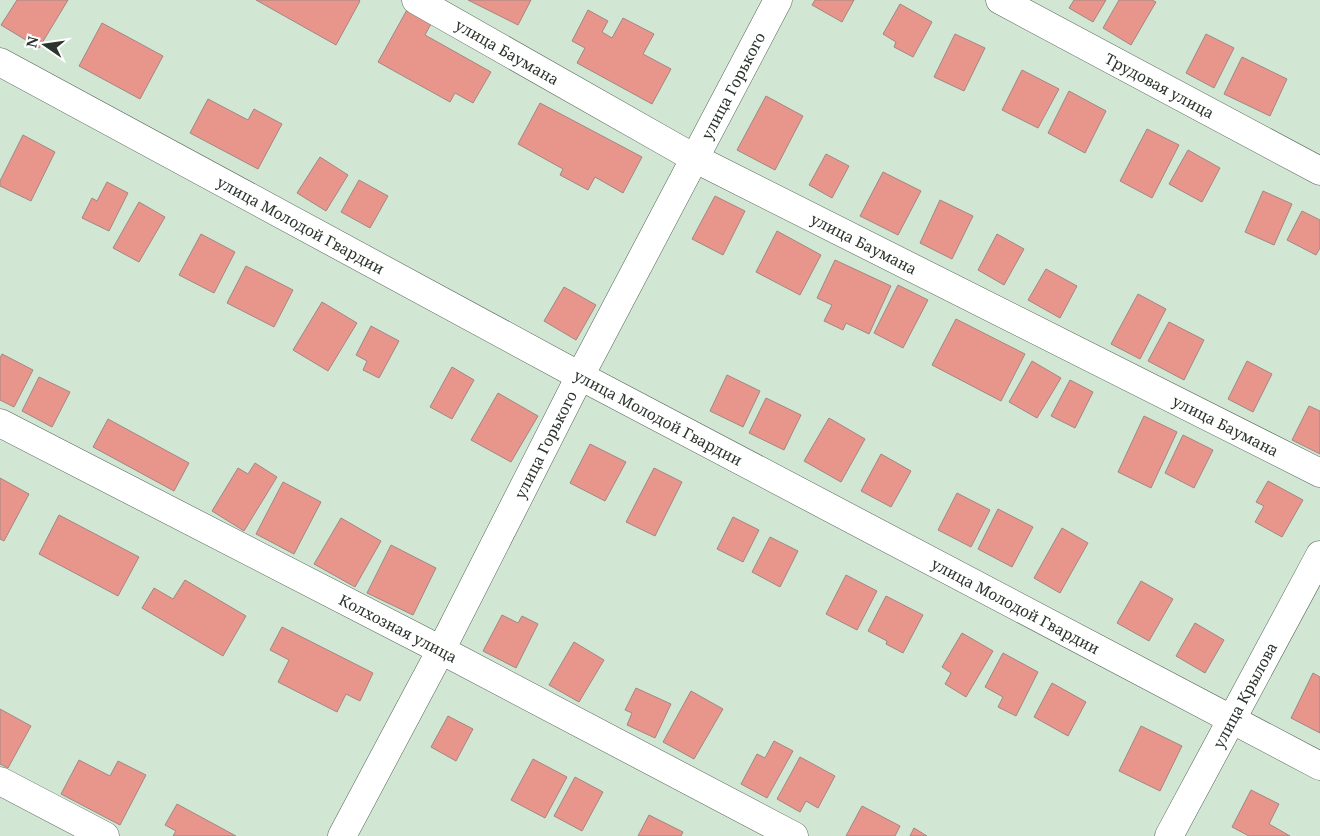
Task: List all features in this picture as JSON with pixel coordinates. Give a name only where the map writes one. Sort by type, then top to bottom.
[{"type":"street","name":"улица Баумана","points":[[416,0],[696,159],[1320,473]]},
{"type":"street","name":"улица Горького","points":[[342,836],[441,650],[580,376],[696,159],[778,0]]},
{"type":"street","name":"Трудовая улица","points":[[1000,0],[1320,171]]},
{"type":"street","name":"улица Молодой Гвардии","points":[[0,62],[580,376],[1320,766]]},
{"type":"street","name":"Колхозная улица","points":[[0,422],[441,650],[794,836]]},
{"type":"street","name":"улица Крылова","points":[[1169,836],[1320,555]]},
{"type":"street","points":[[0,781],[105,836]]},
{"type":"building","points":[[17,0],[68,0],[39,48],[1,25]]},
{"type":"building","points":[[256,0],[359,0],[360,1],[336,45]]},
{"type":"building","points":[[468,0],[531,0],[518,25]]},
{"type":"building","points":[[815,0],[854,0],[842,22],[812,5]]},
{"type":"building","points":[[1074,0],[1106,0],[1093,22],[1069,8]]},
{"type":"building","points":[[1119,0],[1152,0],[1156,2],[1131,45],[1103,28]]},
{"type":"building","points":[[900,4],[932,22],[913,57],[894,47],[896,42],[883,34]]},
{"type":"building","points":[[408,8],[432,22],[425,35],[491,72],[473,103],[455,93],[450,102],[378,62]]},
{"type":"building","points":[[588,10],[608,21],[602,32],[612,38],[623,18],[654,34],[643,54],[671,69],[652,104],[577,63],[585,48],[572,41]]},
{"type":"building","points":[[102,23],[163,56],[140,99],[79,66]]},
{"type":"building","points":[[955,34],[985,48],[964,91],[934,77]]},
{"type":"building","points":[[1206,34],[1234,48],[1214,88],[1186,73]]},
{"type":"building","points":[[1242,57],[1287,79],[1270,116],[1224,94]]},
{"type":"building","points":[[1022,70],[1059,89],[1038,128],[1002,110]]},
{"type":"building","points":[[1069,91],[1106,111],[1085,153],[1048,133]]},
{"type":"building","points":[[766,96],[803,116],[775,170],[737,150]]},
{"type":"building","points":[[208,99],[248,120],[254,109],[282,124],[258,169],[190,133]]},
{"type":"building","points":[[540,103],[642,157],[623,193],[595,177],[588,190],[560,175],[563,169],[518,144]]},
{"type":"building","points":[[1147,129],[1179,145],[1152,198],[1120,181]]},
{"type":"building","points":[[23,135],[55,152],[31,201],[0,186],[0,181]]},
{"type":"building","points":[[1188,150],[1220,168],[1202,202],[1169,184]]},
{"type":"building","points":[[826,154],[849,166],[832,198],[809,185]]},
{"type":"building","points":[[320,157],[348,175],[326,211],[297,193]]},
{"type":"building","points":[[883,172],[921,191],[898,235],[860,216]]},
{"type":"building","points":[[359,180],[388,196],[370,228],[341,212]]},
{"type":"building","points":[[107,182],[128,193],[109,231],[82,218],[92,198],[97,201]]},
{"type":"building","points":[[1263,191],[1292,204],[1274,245],[1245,232]]},
{"type":"building","points":[[715,196],[745,211],[723,255],[692,239]]},
{"type":"building","points":[[940,200],[973,216],[952,259],[920,243]]},
{"type":"building","points":[[139,202],[165,217],[139,262],[113,248]]},
{"type":"building","points":[[1302,211],[1320,220],[1320,248],[1316,255],[1287,240]]},
{"type":"building","points":[[777,231],[821,255],[800,295],[756,272]]},
{"type":"building","points":[[201,234],[235,252],[214,293],[179,275]]},
{"type":"building","points":[[997,234],[1024,249],[1004,285],[978,270]]},
{"type":"building","points":[[835,260],[891,286],[869,334],[846,323],[843,330],[824,321],[832,305],[817,298]]},
{"type":"building","points":[[246,266],[293,290],[274,327],[227,303]]},
{"type":"building","points":[[1046,269],[1077,286],[1060,318],[1028,300]]},
{"type":"building","points":[[898,285],[928,300],[903,348],[874,333]]},
{"type":"building","points":[[564,287],[596,305],[576,340],[544,321]]},
{"type":"building","points":[[1138,294],[1166,309],[1140,359],[1111,344]]},
{"type":"building","points":[[322,302],[357,323],[328,371],[293,350]]},
{"type":"building","points":[[956,319],[1025,354],[1001,401],[932,365]]},
{"type":"building","points":[[1169,322],[1204,340],[1184,380],[1148,361]]},
{"type":"building","points":[[371,326],[399,341],[379,378],[363,370],[367,361],[356,355]]},
{"type":"building","points":[[2,354],[33,370],[14,407],[0,400],[0,358]]},
{"type":"building","points":[[1032,361],[1061,378],[1037,418],[1009,402]]},
{"type":"building","points":[[1247,361],[1272,374],[1253,412],[1228,399]]},
{"type":"building","points":[[452,367],[474,380],[452,419],[430,407]]},
{"type":"building","points":[[727,375],[760,391],[743,427],[710,411]]},
{"type":"building","points":[[39,377],[70,392],[52,427],[22,411]]},
{"type":"building","points":[[1070,380],[1093,392],[1075,428],[1051,416]]},
{"type":"building","points":[[498,393],[538,416],[511,462],[471,440]]},
{"type":"building","points":[[766,398],[801,415],[784,450],[749,433]]},
{"type":"building","points":[[1309,406],[1320,411],[1320,454],[1292,440]]},
{"type":"building","points":[[1144,416],[1177,432],[1151,488],[1118,472]]},
{"type":"building","points":[[829,418],[865,439],[841,482],[804,461]]},
{"type":"building","points":[[108,419],[189,463],[174,491],[93,447]]},
{"type":"building","points":[[1183,435],[1213,450],[1194,488],[1165,473]]},
{"type":"building","points":[[590,444],[626,462],[605,501],[570,483]]},
{"type":"building","points":[[881,454],[911,471],[891,507],[861,491]]},
{"type":"building","points":[[255,463],[277,477],[244,531],[212,511],[238,468],[248,474]]},
{"type":"building","points":[[654,468],[682,482],[655,536],[626,522]]},
{"type":"building","points":[[0,478],[29,494],[4,541],[0,539]]},
{"type":"building","points":[[1268,481],[1303,500],[1282,537],[1255,522],[1264,506],[1256,502]]},
{"type":"building","points":[[283,482],[321,502],[294,554],[256,534]]},
{"type":"building","points":[[957,493],[990,510],[971,547],[938,530]]},
{"type":"building","points":[[998,509],[1033,527],[1012,567],[978,549]]},
{"type":"building","points":[[59,515],[139,557],[118,596],[39,554]]},
{"type":"building","points":[[733,517],[759,530],[743,562],[717,549]]},
{"type":"building","points":[[341,518],[381,541],[355,587],[314,564]]},
{"type":"building","points":[[1062,528],[1088,543],[1060,593],[1034,578]]},
{"type":"building","points":[[770,537],[798,551],[780,587],[752,572]]},
{"type":"building","points":[[391,545],[436,568],[413,615],[367,593]]},
{"type":"building","points":[[846,575],[877,591],[857,630],[826,614]]},
{"type":"building","points":[[185,580],[246,616],[223,656],[142,608],[154,588],[173,599]]},
{"type":"building","points":[[1141,581],[1173,599],[1149,641],[1117,623]]},
{"type":"building","points":[[886,596],[923,615],[903,653],[886,644],[887,641],[868,631]]},
{"type":"building","points":[[502,615],[518,623],[522,616],[538,624],[516,668],[483,651]]},
{"type":"building","points":[[1195,623],[1224,640],[1205,673],[1176,656]]},
{"type":"building","points":[[282,627],[373,673],[360,701],[346,694],[337,712],[278,682],[289,660],[270,650]]},
{"type":"building","points":[[962,633],[993,651],[966,697],[945,684],[951,673],[942,667]]},
{"type":"building","points":[[574,642],[604,660],[579,702],[549,685]]},
{"type":"building","points":[[1003,653],[1038,672],[1016,716],[998,707],[1003,697],[985,687]]},
{"type":"building","points":[[1313,673],[1320,677],[1320,733],[1291,718]]},
{"type":"building","points":[[1052,683],[1086,702],[1068,736],[1034,717]]},
{"type":"building","points":[[636,688],[671,704],[655,738],[627,725],[632,713],[625,710]]},
{"type":"building","points":[[691,691],[723,709],[694,759],[663,742]]},
{"type":"building","points":[[0,709],[31,726],[8,768],[0,764]]},
{"type":"building","points":[[448,716],[473,729],[456,761],[431,747]]},
{"type":"building","points":[[1141,726],[1182,746],[1160,791],[1119,771]]},
{"type":"building","points":[[774,741],[793,751],[767,798],[741,784],[757,754],[765,758]]},
{"type":"building","points":[[800,757],[835,776],[818,808],[806,801],[800,812],[777,799]]},
{"type":"building","points":[[533,759],[567,777],[545,818],[511,800]]},
{"type":"building","points":[[79,760],[110,776],[118,761],[146,775],[120,825],[61,794]]},
{"type":"building","points":[[575,777],[603,792],[582,831],[554,816]]},
{"type":"building","points":[[1251,790],[1279,804],[1269,824],[1290,836],[1249,836],[1232,827]]},
{"type":"building","points":[[177,804],[236,836],[173,836],[176,831],[165,825]]},
{"type":"building","points":[[862,806],[900,826],[895,836],[846,836]]},
{"type":"building","points":[[649,815],[683,832],[681,836],[638,836]]},
{"type":"building","points":[[914,828],[927,836],[910,836]]}]
